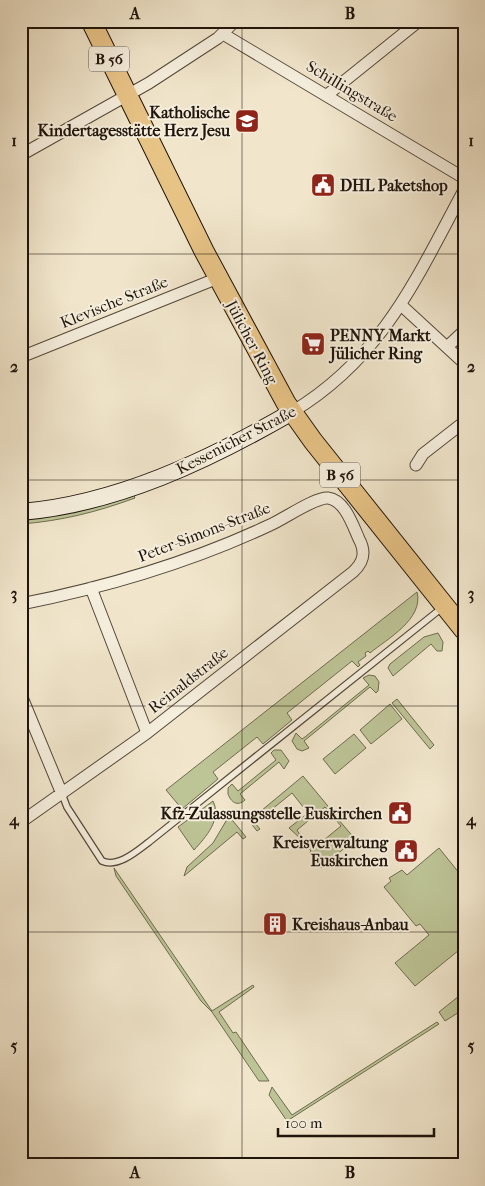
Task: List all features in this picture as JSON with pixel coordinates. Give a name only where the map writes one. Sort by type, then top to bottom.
[{"type":"main road","name":"Jülicher Ring","points":[[91,21],[218,278],[292,412],[464,630]]},
{"type":"main road","name":"Kessenicher Straße","points":[[21,512],[68,506],[118,493],[191,464],[261,430],[292,412]]},
{"type":"street","points":[[21,155],[128,96],[223,34],[235,21]]},
{"type":"street","points":[[327,95],[419,21]]},
{"type":"street","name":"Schillingstraße","points":[[223,34],[464,178]]},
{"type":"street","name":"Kessenicher Straße","points":[[292,412],[321,394],[348,371],[374,343],[402,305],[464,190]]},
{"type":"street","name":"Klevische Straße","points":[[21,357],[218,278]]},
{"type":"street","points":[[402,305],[464,363]]},
{"type":"street","points":[[447,347],[464,331]]},
{"type":"street","points":[[416,465],[423,454],[464,422]]},
{"type":"street","name":"Peter-Simons-Straße","points":[[21,604],[91,588],[154,570],[270,526],[322,499],[333,499],[343,508],[361,542],[364,554]]},
{"type":"street","name":"Reinaldstraße","points":[[21,822],[147,733],[353,572],[361,563],[364,554]]},
{"type":"street","points":[[91,588],[147,733]]},
{"type":"street","points":[[21,695],[62,794]]},
{"type":"lane","points":[[62,794],[67,807],[102,861],[113,863],[150,842],[444,606]]},
{"type":"green space","points":[[133,493],[135,498],[93,512],[50,521],[21,524],[21,517]]},
{"type":"green space","points":[[417,592],[418,602],[415,611],[410,619],[394,635],[370,653],[368,651],[365,653],[366,656],[358,662],[360,665],[358,667],[352,661],[287,713],[292,720],[263,744],[257,737],[213,772],[218,779],[182,809],[166,790]]},
{"type":"green space","points":[[438,633],[443,642],[442,651],[437,651],[431,644],[393,676],[388,668],[390,664],[424,637]]},
{"type":"green space","points":[[369,675],[375,676],[379,682],[378,691],[376,693],[370,687],[304,741],[309,748],[302,751],[297,749],[292,741],[296,733],[302,739],[305,737],[369,685],[363,678]]},
{"type":"green space","points":[[397,699],[434,745],[430,749],[392,703]]},
{"type":"green space","points":[[390,704],[402,719],[371,744],[360,730]]},
{"type":"green space","points":[[354,734],[366,748],[335,774],[323,759]]},
{"type":"green space","points":[[274,750],[281,750],[289,761],[284,769],[279,762],[240,794],[245,800],[239,803],[233,801],[228,794],[228,788],[232,784],[238,791],[276,760],[271,753]]},
{"type":"green space","points":[[303,776],[332,811],[330,813],[325,807],[297,830],[303,840],[300,842],[301,839],[289,828],[308,813],[292,793],[255,823],[260,829],[257,831],[249,821]]},
{"type":"green space","points":[[213,801],[216,814],[214,821],[208,834],[194,850],[178,827]]},
{"type":"green space","points":[[229,816],[246,837],[243,839],[237,832],[184,876],[187,867],[213,843]]},
{"type":"green space","points":[[338,819],[355,839],[321,868],[309,853],[311,851],[304,843],[302,844],[304,841],[313,849],[341,826],[336,820]]},
{"type":"green space","points":[[439,848],[464,879],[464,946],[415,986],[395,963],[429,935],[420,924],[416,926],[384,887],[391,881],[389,878],[402,870],[407,875]]},
{"type":"green space","points":[[114,868],[212,1011],[253,985],[254,987],[219,1012],[233,1033],[236,1032],[269,1081],[259,1081],[212,1012],[201,1001],[116,876]]},
{"type":"green space","points":[[464,992],[464,1009],[445,1021],[439,1012]]},
{"type":"green space","points":[[437,1022],[439,1024],[287,1121],[269,1095],[272,1087],[292,1115]]},
{"type":"place","name":"Katholische Kindertagesstätte Herz Jesu","points":[[247,121]]},
{"type":"place","name":"DHL Paketshop","points":[[323,185]]},
{"type":"place","name":"PENNY Markt Jülicher Ring","points":[[313,344]]},
{"type":"place","name":"Kfz-Zulassungsstelle Euskirchen","points":[[400,813]]},
{"type":"place","name":"Kreisverwaltung Euskirchen","points":[[406,851]]},
{"type":"place","name":"Kreishaus-Anbau","points":[[275,924]]}]
